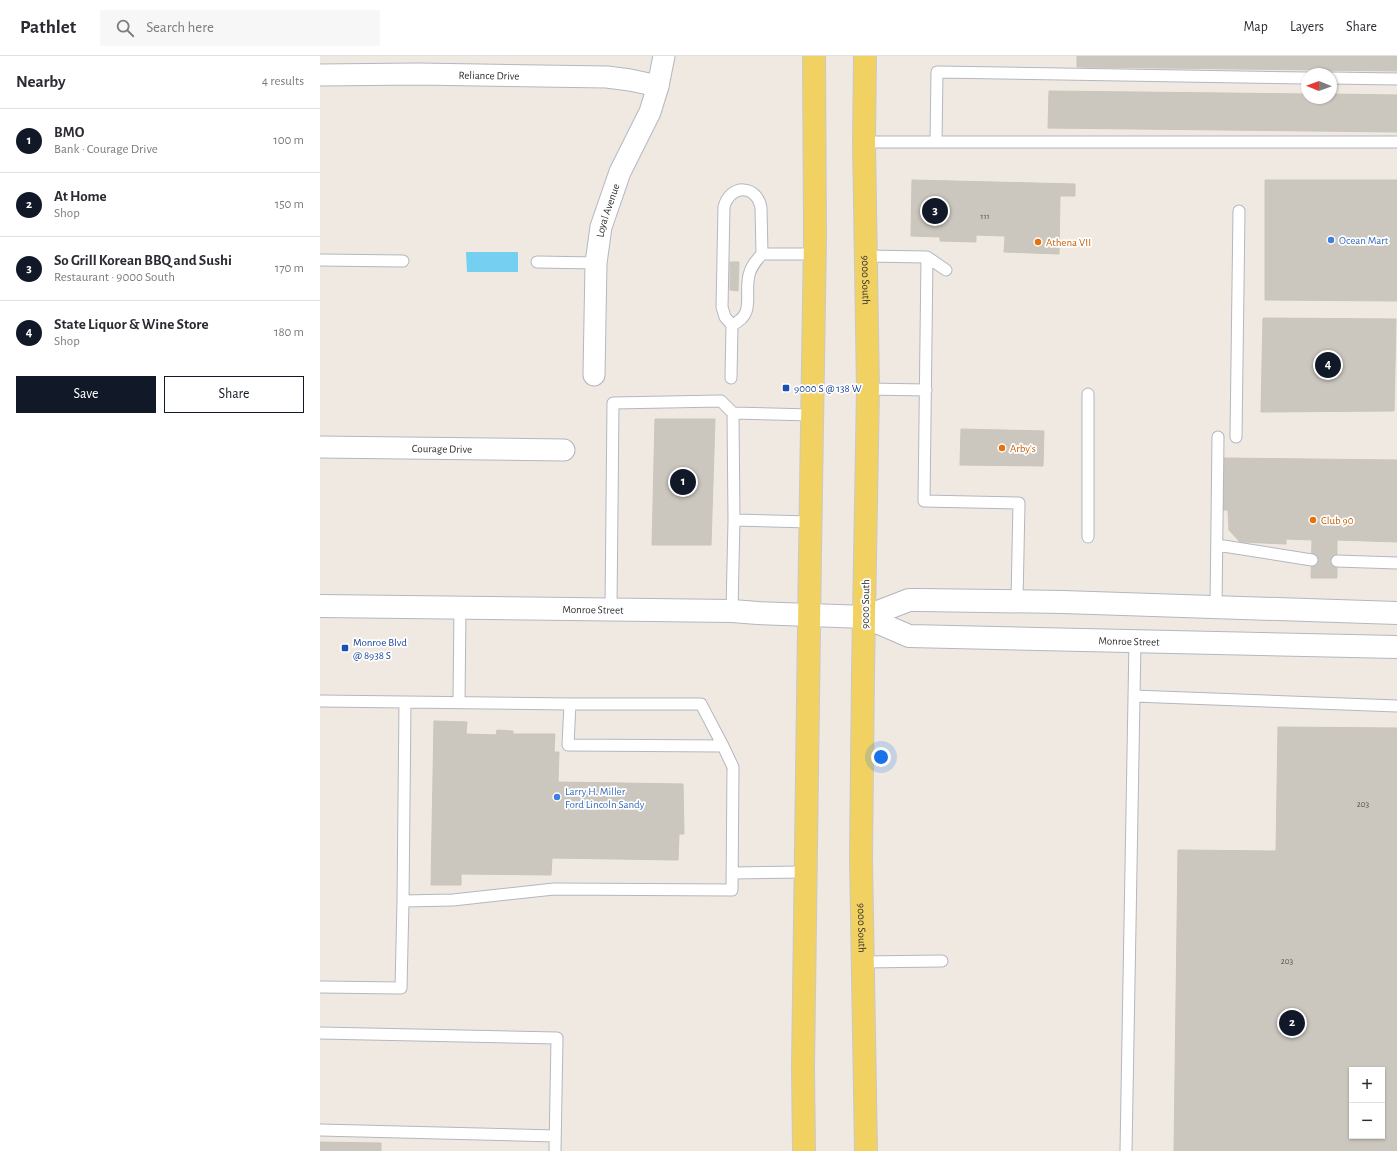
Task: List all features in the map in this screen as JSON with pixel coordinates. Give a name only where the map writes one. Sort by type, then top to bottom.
[{"type":"main road","points":[[804,1151],[803,1068],[815,254],[814,56]]},
{"type":"main road","name":"9000 South","points":[[865,56],[864,142],[868,389],[861,858],[866,1151]]},
{"type":"street","name":"Loyal Avenue","points":[[594,375],[596,263],[601,227],[620,172],[650,112],[658,86],[664,56]]},
{"type":"street","name":"Reliance Drive","points":[[320,74],[607,77],[658,86]]},
{"type":"street","name":"Courage Drive","points":[[320,447],[564,450]]},
{"type":"street","name":"Monroe Street","points":[[865,617],[909,600],[1017,601],[1397,613]]},
{"type":"street","name":"Monroe Street","points":[[320,606],[732,611],[865,617],[909,636],[1397,647]]},
{"type":"lane","points":[[936,141],[937,72],[1301,78]]},
{"type":"lane","points":[[1337,78],[1397,79]]},
{"type":"lane","points":[[864,142],[1397,142]]},
{"type":"lane","points":[[731,378],[732,325],[725,317],[722,307],[724,207],[730,194],[743,189],[756,195],[760,201],[762,254],[754,264],[749,276],[748,305],[746,314],[740,322],[732,325]]},
{"type":"lane","points":[[1236,437],[1239,211]]},
{"type":"lane","points":[[762,254],[815,254]]},
{"type":"lane","points":[[866,256],[927,257],[946,270]]},
{"type":"lane","points":[[927,257],[924,501],[1019,503],[1017,601]]},
{"type":"lane","points":[[320,260],[403,261]]},
{"type":"lane","points":[[537,262],[596,263]]},
{"type":"lane","points":[[868,389],[926,390]]},
{"type":"lane","points":[[1088,394],[1088,537]]},
{"type":"lane","points":[[611,610],[613,403],[721,402],[733,413],[812,415]]},
{"type":"lane","points":[[732,611],[734,520],[733,413]]},
{"type":"lane","points":[[1216,607],[1218,437]]},
{"type":"lane","points":[[734,520],[810,522]]},
{"type":"lane","points":[[1217,545],[1312,560]]},
{"type":"lane","points":[[1337,561],[1397,563]]},
{"type":"lane","points":[[459,702],[460,608]]},
{"type":"lane","points":[[1126,1151],[1135,641]]},
{"type":"lane","points":[[1134,696],[1397,706]]},
{"type":"lane","points":[[320,701],[701,704],[733,767],[732,890],[554,889],[453,900],[403,901]]},
{"type":"lane","points":[[320,987],[401,988],[405,702]]},
{"type":"lane","points":[[570,704],[568,745],[723,746]]},
{"type":"lane","points":[[732,872],[806,872]]},
{"type":"lane","points":[[862,962],[942,961]]},
{"type":"lane","points":[[320,1033],[557,1038],[555,1151]]},
{"type":"lane","points":[[320,1130],[555,1136]]},
{"type":"water","points":[[466,252],[518,252],[518,272],[467,272]]},
{"type":"building","points":[[1077,56],[1397,56],[1397,71],[1337,70],[1337,68],[1301,68],[1301,70],[1077,67]]},
{"type":"building","points":[[1049,91],[1301,94],[1301,104],[1337,104],[1337,94],[1397,95],[1397,132],[1048,128]]},
{"type":"building","points":[[912,180],[1075,184],[1075,196],[1060,196],[1059,254],[1004,252],[1005,236],[976,235],[976,242],[940,241],[940,237],[911,236]]},
{"type":"building","name":"Ocean Mart","points":[[1265,180],[1397,180],[1397,301],[1265,300]]},
{"type":"building","points":[[730,262],[739,262],[738,291],[730,290]]},
{"type":"building","points":[[1263,318],[1396,319],[1394,411],[1261,412]]},
{"type":"building","points":[[655,419],[715,419],[711,545],[652,545]]},
{"type":"building","name":"Arby's","points":[[961,429],[1044,431],[1043,466],[960,465]]},
{"type":"building","name":"Club 90","points":[[1224,458],[1397,460],[1397,542],[1337,540],[1337,578],[1311,578],[1312,540],[1286,539],[1286,544],[1240,542],[1229,530],[1228,510],[1223,510]]},
{"type":"building","name":"Larry H. Miller Ford Lincoln Sandy","points":[[434,721],[467,722],[466,734],[496,735],[497,730],[513,731],[513,734],[555,734],[554,752],[559,752],[558,782],[683,784],[684,834],[679,834],[678,860],[552,858],[551,875],[461,874],[461,885],[431,885]]},
{"type":"building","points":[[1278,727],[1397,728],[1397,1151],[1174,1151],[1178,850],[1276,851]]},
{"type":"building","points":[[320,1142],[381,1143],[381,1151],[320,1151]]},
{"type":"place","name":"So Grill Korean BBQ and Sushi","points":[[935,211]]},
{"type":"place","name":"Ocean Mart","points":[[1331,240]]},
{"type":"place","name":"Athena VII","points":[[1038,242]]},
{"type":"place","name":"State Liquor & Wine Store","points":[[1328,365]]},
{"type":"place","name":"9000 S @ 138 W","points":[[786,388]]},
{"type":"place","name":"Arby's","points":[[1002,448]]},
{"type":"place","name":"BMO","points":[[683,482]]},
{"type":"place","name":"Club 90","points":[[1313,520]]},
{"type":"place","name":"Monroe Blvd @ 8938 S","points":[[345,648]]},
{"type":"place","name":"Larry H. Miller Ford Lincoln Sandy","points":[[557,797]]},
{"type":"place","name":"At Home","points":[[1292,1023]]}]
